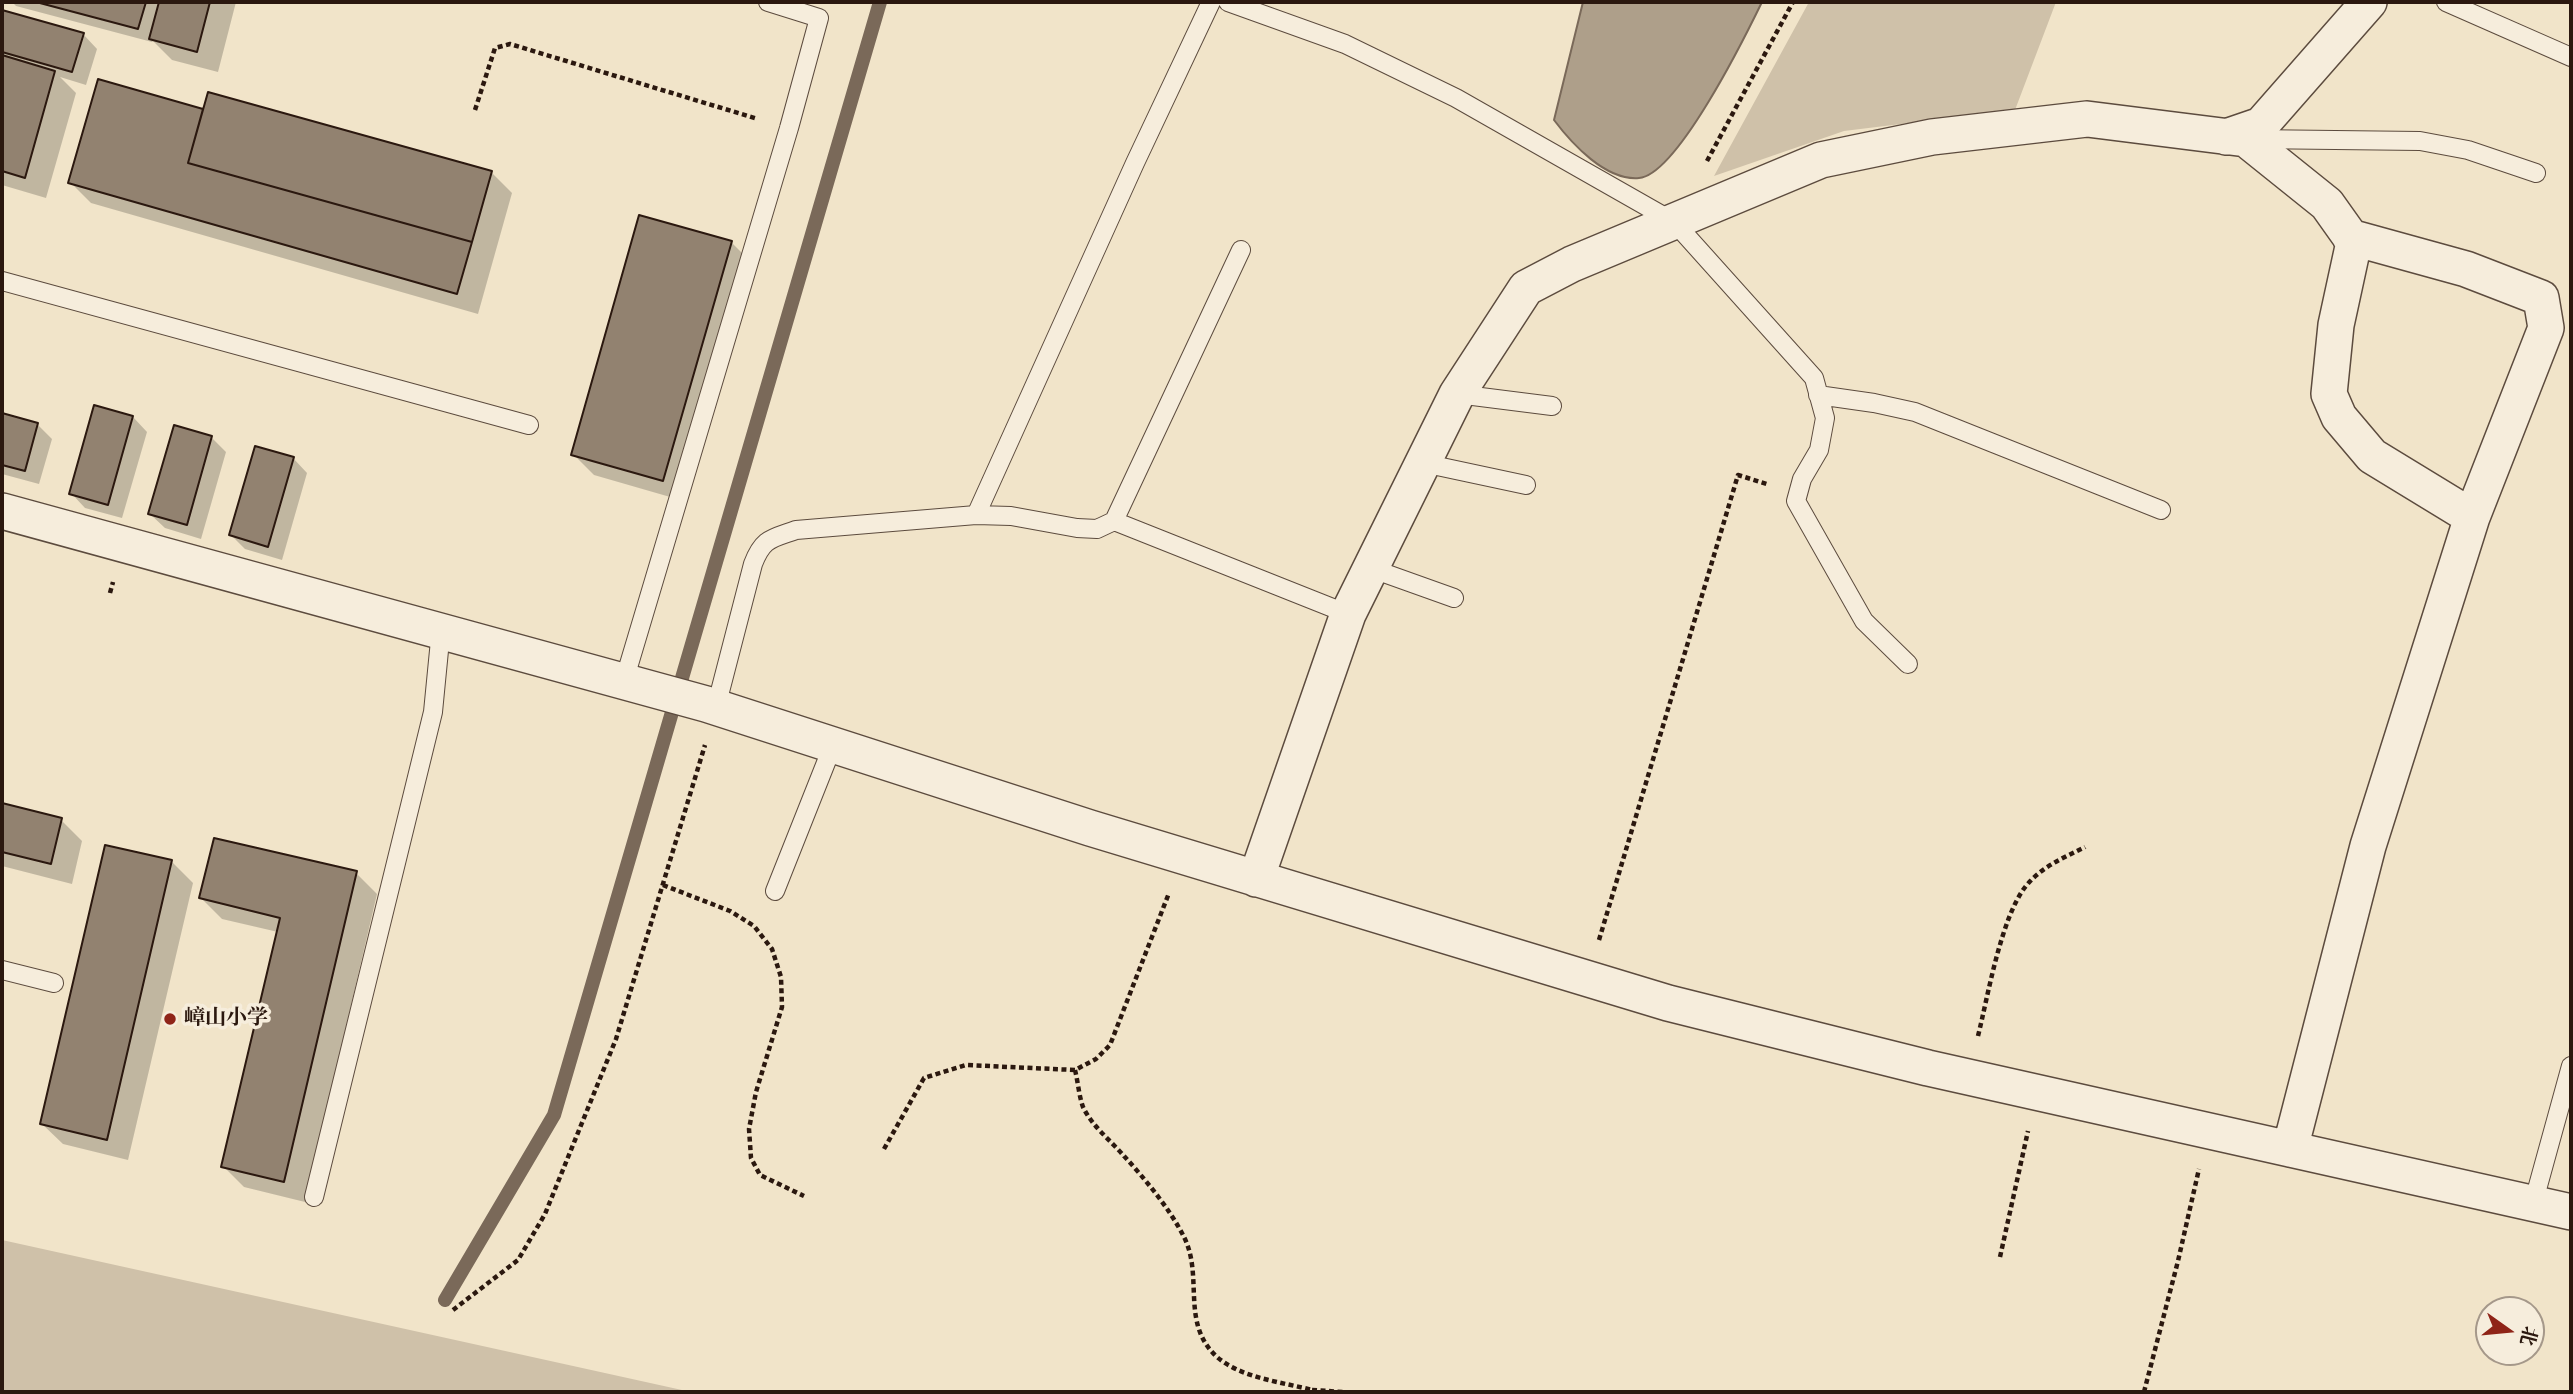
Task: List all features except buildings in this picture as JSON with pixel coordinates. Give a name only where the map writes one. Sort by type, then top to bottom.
[{"type":"street","points":[[2236,138],[2261,125],[2369,2]]},
{"type":"street","points":[[1256,878],[1348,614],[1457,394],[1526,288],[1573,264],[1821,160],[1932,137],[2087,120],[2236,138],[2327,204],[2354,242],[2336,326],[2329,394],[2339,417],[2372,456],[2472,517]]},
{"type":"street","points":[[2290,1149],[2368,846],[2472,517],[2546,328],[2541,298],[2466,269],[2350,237]]},
{"type":"street","points":[[2,511],[711,706],[1183,856],[1668,1003],[1967,1077],[2571,1212]]},
{"type":"lane","points":[[632,683],[820,18],[768,2]]},
{"type":"lane","points":[[976,516],[1135,163],[1211,2]]},
{"type":"lane","points":[[1228,2],[1345,44],[1456,98],[1674,222],[1814,378],[1825,418],[1819,450],[1802,479],[1796,501],[1864,621],[1908,664]]},
{"type":"lane","points":[[2446,2],[2571,57]]},
{"type":"lane","points":[[2236,138],[2420,141],[2468,150],[2536,173]]},
{"type":"lane","points":[[711,706],[752,564],[759,547],[774,538],[796,530],[976,516],[1011,516],[1087,529],[1097,529],[1114,520],[1241,250]]},
{"type":"lane","points":[[2,281],[529,425]]},
{"type":"lane","points":[[1457,394],[1552,406]]},
{"type":"lane","points":[[1818,395],[1915,412],[2161,510]]},
{"type":"lane","points":[[1423,463],[1526,485]]},
{"type":"lane","points":[[1114,520],[1348,614]]},
{"type":"lane","points":[[1370,568],[1454,598]]},
{"type":"lane","points":[[314,1197],[433,712],[441,631]]},
{"type":"lane","points":[[775,891],[833,745]]},
{"type":"lane","points":[[2,970],[54,983]]},
{"type":"lane","points":[[2533,1204],[2571,1066]]},
{"type":"path","points":[[1674,222],[1793,2]]},
{"type":"path","points":[[475,110],[495,48],[510,44],[789,128]]},
{"type":"path","points":[[1587,978],[1738,475],[1798,493]]},
{"type":"path","points":[[453,1310],[518,1260],[545,1214],[616,1039],[663,885],[711,706]]},
{"type":"path","points":[[1967,1077],[2015,902],[2027,884],[2048,865],[2085,848]]},
{"type":"path","points":[[884,1149],[924,1078],[966,1065],[1075,1070],[1096,1059],[1110,1045],[1183,856]]},
{"type":"path","points":[[663,885],[730,911],[754,926],[772,949],[781,977],[782,1007],[756,1092],[749,1129],[751,1158],[760,1175],[804,1196]]},
{"type":"path","points":[[1075,1070],[1083,1106],[1096,1127],[1126,1158],[1185,1238],[1194,1273],[1193,1311],[1201,1338],[1218,1357],[1242,1371],[1311,1391],[1343,1392]]},
{"type":"path","points":[[2000,1257],[2037,1093]]},
{"type":"path","points":[[2144,1392],[2178,1261],[2207,1131]]},
{"type":"shaded area","points":[[1583,2],[1762,2],[1726,72],[1690,130],[1672,154],[1654,171],[1639,178],[1614,174],[1602,167],[1580,150],[1554,120]]},
{"type":"shaded area","points":[[1809,2],[2056,2],[2015,110],[1844,131],[1714,176]]},
{"type":"shaded area","points":[[2,1240],[691,1392],[2,1392]]},
{"type":"waterway","points":[[445,1300],[554,1115],[880,2]]},
{"type":"place","name":"嶂山小学","points":[[170,1019]]}]
